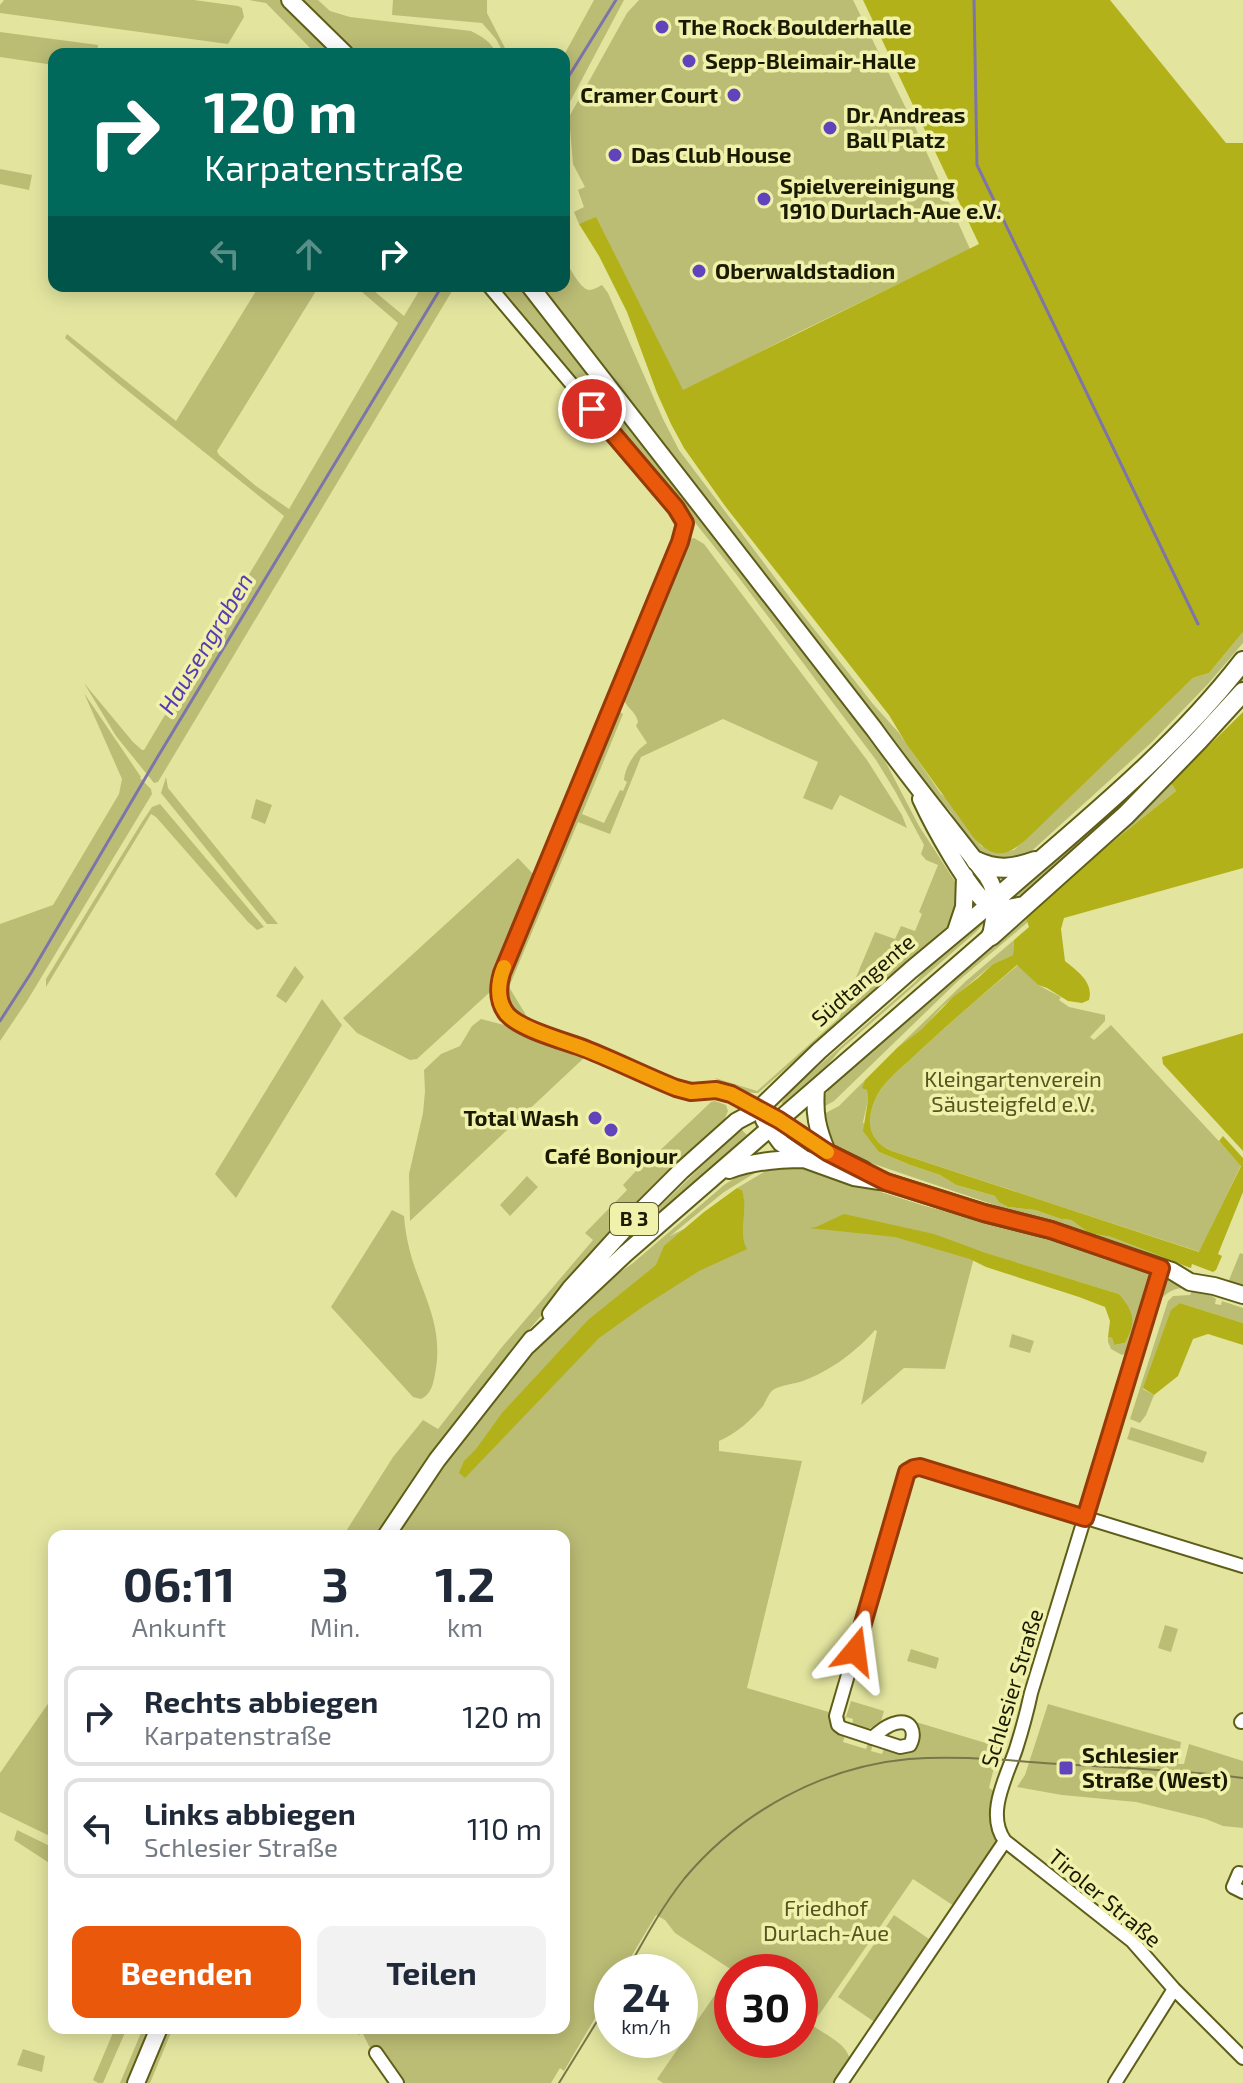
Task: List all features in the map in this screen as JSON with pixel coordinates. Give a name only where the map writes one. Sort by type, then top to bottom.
[{"type":"highway","name":"Südtangente","points":[[994,904],[1183,729],[1243,661]]},
{"type":"highway","name":"Südtangente","points":[[991,936],[1108,833],[1243,692]]},
{"type":"highway","points":[[970,868],[1008,869],[1045,857]]},
{"type":"highway","points":[[994,904],[1008,909],[1024,906]]},
{"type":"main road","points":[[290,0],[339,48]]},
{"type":"main road","points":[[535,292],[911,780],[939,811],[970,868],[992,885],[991,936]]},
{"type":"main road","points":[[955,933],[964,907],[970,868]]},
{"type":"main road","name":"Südtangente","points":[[390,1530],[437,1460],[570,1289],[639,1213],[737,1121],[758,1110],[819,1051],[955,933],[994,904]]},
{"type":"main road","name":"Südtangente","points":[[527,1346],[625,1254],[991,936]]},
{"type":"main road","points":[[816,1088],[815,1115],[827,1152]]},
{"type":"main road","points":[[758,1110],[774,1125],[886,1182]]},
{"type":"main road","points":[[774,1125],[787,1148],[804,1159],[854,1177],[886,1182],[1051,1230],[1166,1269],[1193,1274],[1214,1286],[1243,1295]]},
{"type":"main road","points":[[720,1173],[744,1164],[804,1159]]},
{"type":"main road","points":[[136,2083],[156,2034]]},
{"type":"street","points":[[494,292],[676,508],[685,523],[680,542],[506,961],[499,984],[501,1003],[517,1023],[676,1088],[691,1092],[722,1091],[758,1110]]},
{"type":"street","name":"Schlesier Straße","points":[[1005,1841],[999,1832],[997,1815],[1001,1789],[1166,1269]]},
{"type":"street","points":[[872,1738],[842,1728],[836,1716],[907,1472],[914,1468],[920,1467],[1243,1566]]},
{"type":"street","points":[[841,2083],[1005,1841]]},
{"type":"street","name":"Tiroler Straße","points":[[1005,1841],[1132,1941],[1174,1989],[1243,2058]]},
{"type":"street","points":[[1243,1874],[1239,1873],[1233,1887],[1243,1892]]},
{"type":"street","points":[[1115,2083],[1174,1989]]},
{"type":"street","points":[[376,2053],[397,2083]]},
{"type":"green space","points":[[4,0],[194,0],[238,6],[242,8],[244,17],[228,44],[0,13]]},
{"type":"green space","points":[[249,0],[281,0],[331,48],[310,48],[266,3]]},
{"type":"green space","points":[[302,0],[318,0],[330,11],[350,17],[471,31],[493,48],[349,48]]},
{"type":"green space","points":[[393,0],[487,0],[487,13],[505,48],[501,48],[482,23],[392,15]]},
{"type":"green space","points":[[594,0],[624,0],[570,102],[568,48]]},
{"type":"green space","name":"Spielvereinigung 1910 Durlach-Aue e.V.","points":[[639,0],[853,0],[970,249],[678,394],[585,222],[579,224],[574,212],[584,207],[578,190],[585,187],[573,164],[570,115],[627,13]]},
{"type":"green space","points":[[0,32],[98,45],[98,48],[48,48],[48,64],[0,57]]},
{"type":"green space","points":[[0,169],[32,175],[29,190],[0,184]]},
{"type":"green space","points":[[570,268],[586,289],[602,285],[608,293],[679,450],[800,611],[899,733],[981,846],[997,853],[1014,850],[1193,678],[1209,673],[1243,632],[1243,643],[1152,742],[1016,862],[981,858],[963,836],[951,812],[928,790],[545,292],[570,292]]},
{"type":"green space","points":[[255,292],[315,292],[217,451],[256,486],[289,509],[398,323],[362,292],[375,292],[404,316],[418,292],[451,292],[158,782],[154,783],[116,736],[84,683],[133,742],[144,750],[284,516],[118,383],[65,338],[67,334],[176,421]]},
{"type":"green space","points":[[500,292],[525,292],[865,729],[919,826],[956,883],[959,896],[953,920],[946,928],[758,1093],[736,1088],[715,1078],[757,1091],[839,1018],[875,932],[895,939],[901,926],[915,931],[922,914],[919,912],[938,865],[921,854],[924,845],[876,760],[685,510]]},
{"type":"green space","points":[[694,538],[704,544],[867,760],[907,828],[840,795],[832,810],[803,798],[818,762],[723,719],[641,757],[610,834],[578,822],[509,987],[529,1020],[516,1013],[509,1004],[505,979],[615,712],[623,714],[582,814],[604,823],[627,782],[624,780],[629,765],[638,750],[647,743],[636,726],[637,718],[623,694],[686,540]]},
{"type":"green space","points":[[1243,671],[1243,681],[1128,804],[1030,891],[1015,897],[1014,895]]},
{"type":"green space","points":[[84,693],[152,794],[0,1041],[0,924],[53,905],[119,794],[122,779]]},
{"type":"green space","points":[[166,777],[168,788],[278,924],[267,924],[161,793]]},
{"type":"green space","points":[[1171,783],[1176,791],[1070,876]]},
{"type":"green space","points":[[256,799],[272,805],[265,824],[251,818]]},
{"type":"green space","points":[[160,804],[264,927],[257,930],[248,922],[151,814],[46,987],[46,979],[142,822],[152,807]]},
{"type":"green space","points":[[518,858],[535,879],[494,974],[490,992],[417,1059],[410,1060],[357,1033],[343,1018]]},
{"type":"green space","points":[[1025,915],[1028,922],[958,981],[834,1101],[820,1109],[832,1084]]},
{"type":"green space","points":[[982,919],[984,923],[976,932],[839,1051],[818,1077],[782,1106],[792,1089],[915,982],[939,954]]},
{"type":"green space","points":[[1014,940],[1013,955],[993,964],[942,1007],[922,1030],[898,1047],[966,981]]},
{"type":"green space","name":"Kleingartenverein Säusteigfeld e.V.","points":[[1018,965],[1038,985],[1061,997],[1059,1000],[1069,1007],[1105,1015],[1105,1021],[1090,1037],[1094,1040],[1111,1025],[1241,1165],[1200,1252],[892,1151],[873,1137],[870,1116],[886,1083]]},
{"type":"green space","points":[[295,966],[304,977],[286,1003],[276,996]]},
{"type":"green space","points":[[322,999],[342,1025],[236,1198],[215,1174]]},
{"type":"green space","points":[[481,1019],[516,1028],[586,1056],[410,1221],[409,1174],[423,1113],[424,1070],[441,1054],[460,1046],[472,1026]]},
{"type":"green space","points":[[865,1080],[863,1088],[867,1090],[868,1100],[863,1122],[879,1152],[940,1175],[956,1185],[995,1196],[1008,1207],[1035,1210],[1071,1220],[1089,1233],[1111,1237],[1191,1268],[871,1163],[841,1149],[827,1136],[820,1116],[839,1106]]},
{"type":"green space","points":[[711,1102],[726,1105],[727,1122],[564,1289],[528,1331],[449,1432],[382,1530],[347,1530],[393,1457],[423,1420],[438,1429],[502,1347],[593,1240],[585,1233],[627,1190],[623,1185],[644,1162],[650,1167],[657,1161],[653,1157]]},
{"type":"green space","points":[[742,1130],[747,1135],[585,1279],[732,1137]]},
{"type":"green space","name":"Friedhof Durlach-Aue","points":[[797,1165],[836,1177],[847,1185],[859,1185],[925,1206],[1041,1235],[1147,1271],[1151,1278],[1130,1352],[1122,1355],[1111,1349],[1108,1342],[1108,1337],[1112,1338],[1114,1345],[1125,1343],[1131,1329],[1131,1318],[1119,1294],[976,1250],[945,1369],[904,1368],[861,1405],[875,1330],[851,1353],[823,1372],[773,1390],[748,1421],[719,1441],[719,1451],[802,1461],[747,1688],[846,1717],[841,1734],[845,1735],[843,1742],[866,1749],[868,1743],[873,1744],[871,1751],[882,1754],[884,1748],[897,1752],[918,1729],[916,1722],[999,1747],[989,1788],[996,1792],[991,1817],[996,1844],[954,1906],[913,1879],[818,2016],[818,1954],[714,1954],[714,1958],[675,1933],[665,1920],[656,1915],[633,1954],[594,1954],[594,2020],[564,2071],[560,2068],[551,2083],[393,2083],[363,2034],[570,2034],[570,1530],[398,1530],[436,1473],[517,1370],[558,1325],[724,1185],[749,1169],[765,1167],[724,1192],[670,1236],[744,1199],[742,1190],[737,1188],[771,1168]]},
{"type":"green space","points":[[527,1176],[538,1187],[510,1216],[500,1205]]},
{"type":"green space","points":[[392,1210],[404,1216],[412,1259],[435,1328],[437,1358],[434,1378],[429,1392],[421,1399],[413,1397],[331,1307]]},
{"type":"green space","points":[[1240,1253],[1243,1254],[1243,1290],[1227,1285]]},
{"type":"green space","points":[[1171,1279],[1185,1288],[1172,1290],[1162,1298],[1125,1417],[1121,1416],[1161,1287]]},
{"type":"green space","points":[[1194,1287],[1216,1299],[1215,1304],[1221,1305],[1222,1301],[1243,1308],[1243,1323],[1180,1303],[1143,1389],[1154,1395],[1146,1415],[1140,1423],[1130,1419],[1168,1301],[1173,1296],[1190,1295]]},
{"type":"green space","points":[[1012,1334],[1034,1341],[1030,1353],[1009,1347]]},
{"type":"green space","points":[[1131,1427],[1207,1452],[1203,1463],[1127,1439]]},
{"type":"green space","points":[[1165,1625],[1178,1629],[1171,1652],[1158,1648]]},
{"type":"green space","points":[[911,1649],[939,1658],[936,1669],[907,1661]]},
{"type":"green space","points":[[851,1701],[884,1711],[880,1725],[867,1729],[852,1727],[853,1719],[846,1717]]},
{"type":"green space","points":[[48,1704],[48,1835],[0,1812],[0,1773]]},
{"type":"green space","points":[[1048,1704],[1181,1742],[1178,1764],[1184,1764],[1189,1744],[1243,1761],[1243,1828],[1223,1826],[1136,1802],[1017,1787],[1025,1775]]},
{"type":"green space","points":[[17,1830],[48,1845],[48,1862],[14,1840]]},
{"type":"green space","points":[[894,1915],[932,1941],[876,2023],[838,1997]]},
{"type":"green space","points":[[714,1996],[714,2058],[818,2058],[818,2029],[840,2044],[850,2060],[834,2083],[663,2083],[657,2079],[671,2058],[698,2058],[698,2019]]},
{"type":"green space","points":[[112,2034],[124,2034],[103,2083],[93,2080]]},
{"type":"green space","points":[[140,2034],[149,2034],[129,2083],[120,2083]]},
{"type":"green space","points":[[164,2034],[170,2034],[150,2083],[144,2083]]},
{"type":"green space","points":[[23,2049],[45,2056],[42,2072],[17,2065]]},
{"type":"shaded area","points":[[863,0],[1110,0],[1226,143],[1243,143],[1243,632],[1209,673],[1193,678],[1027,838],[1006,852],[991,852],[974,838],[889,715],[725,506],[684,448],[657,393],[627,312],[579,224],[596,217],[683,390],[979,244]]},
{"type":"shaded area","points":[[1243,712],[1243,868],[1064,918],[1061,929],[1065,961],[1087,982],[1089,1000],[1082,1003],[1068,1001],[1038,985],[1017,965],[891,1078],[878,1094],[870,1116],[874,1137],[892,1151],[1199,1252],[1241,1166],[1219,1141],[1223,1136],[1243,1158],[1243,1192],[1218,1254],[1222,1256],[1216,1270],[1213,1272],[1192,1264],[1191,1268],[1111,1237],[1089,1233],[1071,1220],[1035,1210],[1008,1207],[995,1196],[956,1185],[940,1175],[879,1152],[863,1131],[868,1100],[867,1090],[862,1088],[865,1080],[953,997],[993,964],[1013,955],[1014,940],[1029,927],[1025,915],[1176,791],[1171,783]]},
{"type":"shaded area","points":[[1243,1033],[1243,1151],[1163,1064],[1162,1057]]},
{"type":"shaded area","points":[[737,1188],[742,1190],[744,1198],[743,1235],[747,1249],[699,1271],[599,1338],[465,1478],[459,1473],[464,1461],[502,1413],[588,1320],[656,1265],[664,1246]]},
{"type":"shaded area","points":[[844,1214],[934,1234],[1119,1294],[1132,1317],[1129,1336],[1125,1343],[1114,1345],[1112,1338],[1108,1337],[1110,1321],[1105,1307],[970,1259],[895,1237],[809,1228]]},
{"type":"shaded area","points":[[1180,1303],[1243,1323],[1243,1345],[1208,1334],[1193,1339],[1178,1376],[1154,1395],[1143,1388],[1171,1310]]},
{"type":"waterway","name":"Hausengraben","points":[[570,74],[616,0]]},
{"type":"waterway","points":[[974,0],[977,165],[1198,624]]},
{"type":"waterway","name":"Hausengraben","points":[[0,1021],[438,292]]},
{"type":"tram line","points":[[636,1954],[684,1879],[731,1833],[785,1797],[845,1772],[909,1759],[947,1758],[1243,1778]]},
{"type":"tram line","points":[[559,2083],[594,2026]]},
{"type":"slow traffic","points":[[504,967],[499,984],[501,1003],[517,1023],[676,1088],[731,1094],[779,1120],[827,1152]]},
{"type":"place","name":"The Rock Boulderhalle","points":[[662,27]]},
{"type":"place","name":"Sepp-Bleimair-Halle","points":[[689,61]]},
{"type":"place","name":"Cramer Court","points":[[734,95]]},
{"type":"place","name":"Dr. Andreas Ball Platz","points":[[830,128]]},
{"type":"place","name":"Das Club House","points":[[615,155]]},
{"type":"place","name":"Spielvereinigung 1910 Durlach-Aue e.V.","points":[[764,199]]},
{"type":"place","name":"Oberwaldstadion","points":[[699,271]]},
{"type":"place","name":"Total Wash","points":[[595,1118]]},
{"type":"place","name":"Café Bonjour","points":[[611,1130]]},
{"type":"place","name":"Schlesier Straße (West)","points":[[1066,1768]]},
{"type":"route","points":[[592,409],[676,508],[685,523],[680,542],[502,973],[499,994],[506,1013],[517,1023],[676,1088],[731,1094],[779,1120],[827,1152],[886,1182],[1051,1230],[1161,1268],[1085,1518],[920,1467],[907,1472],[855,1651]]}]
